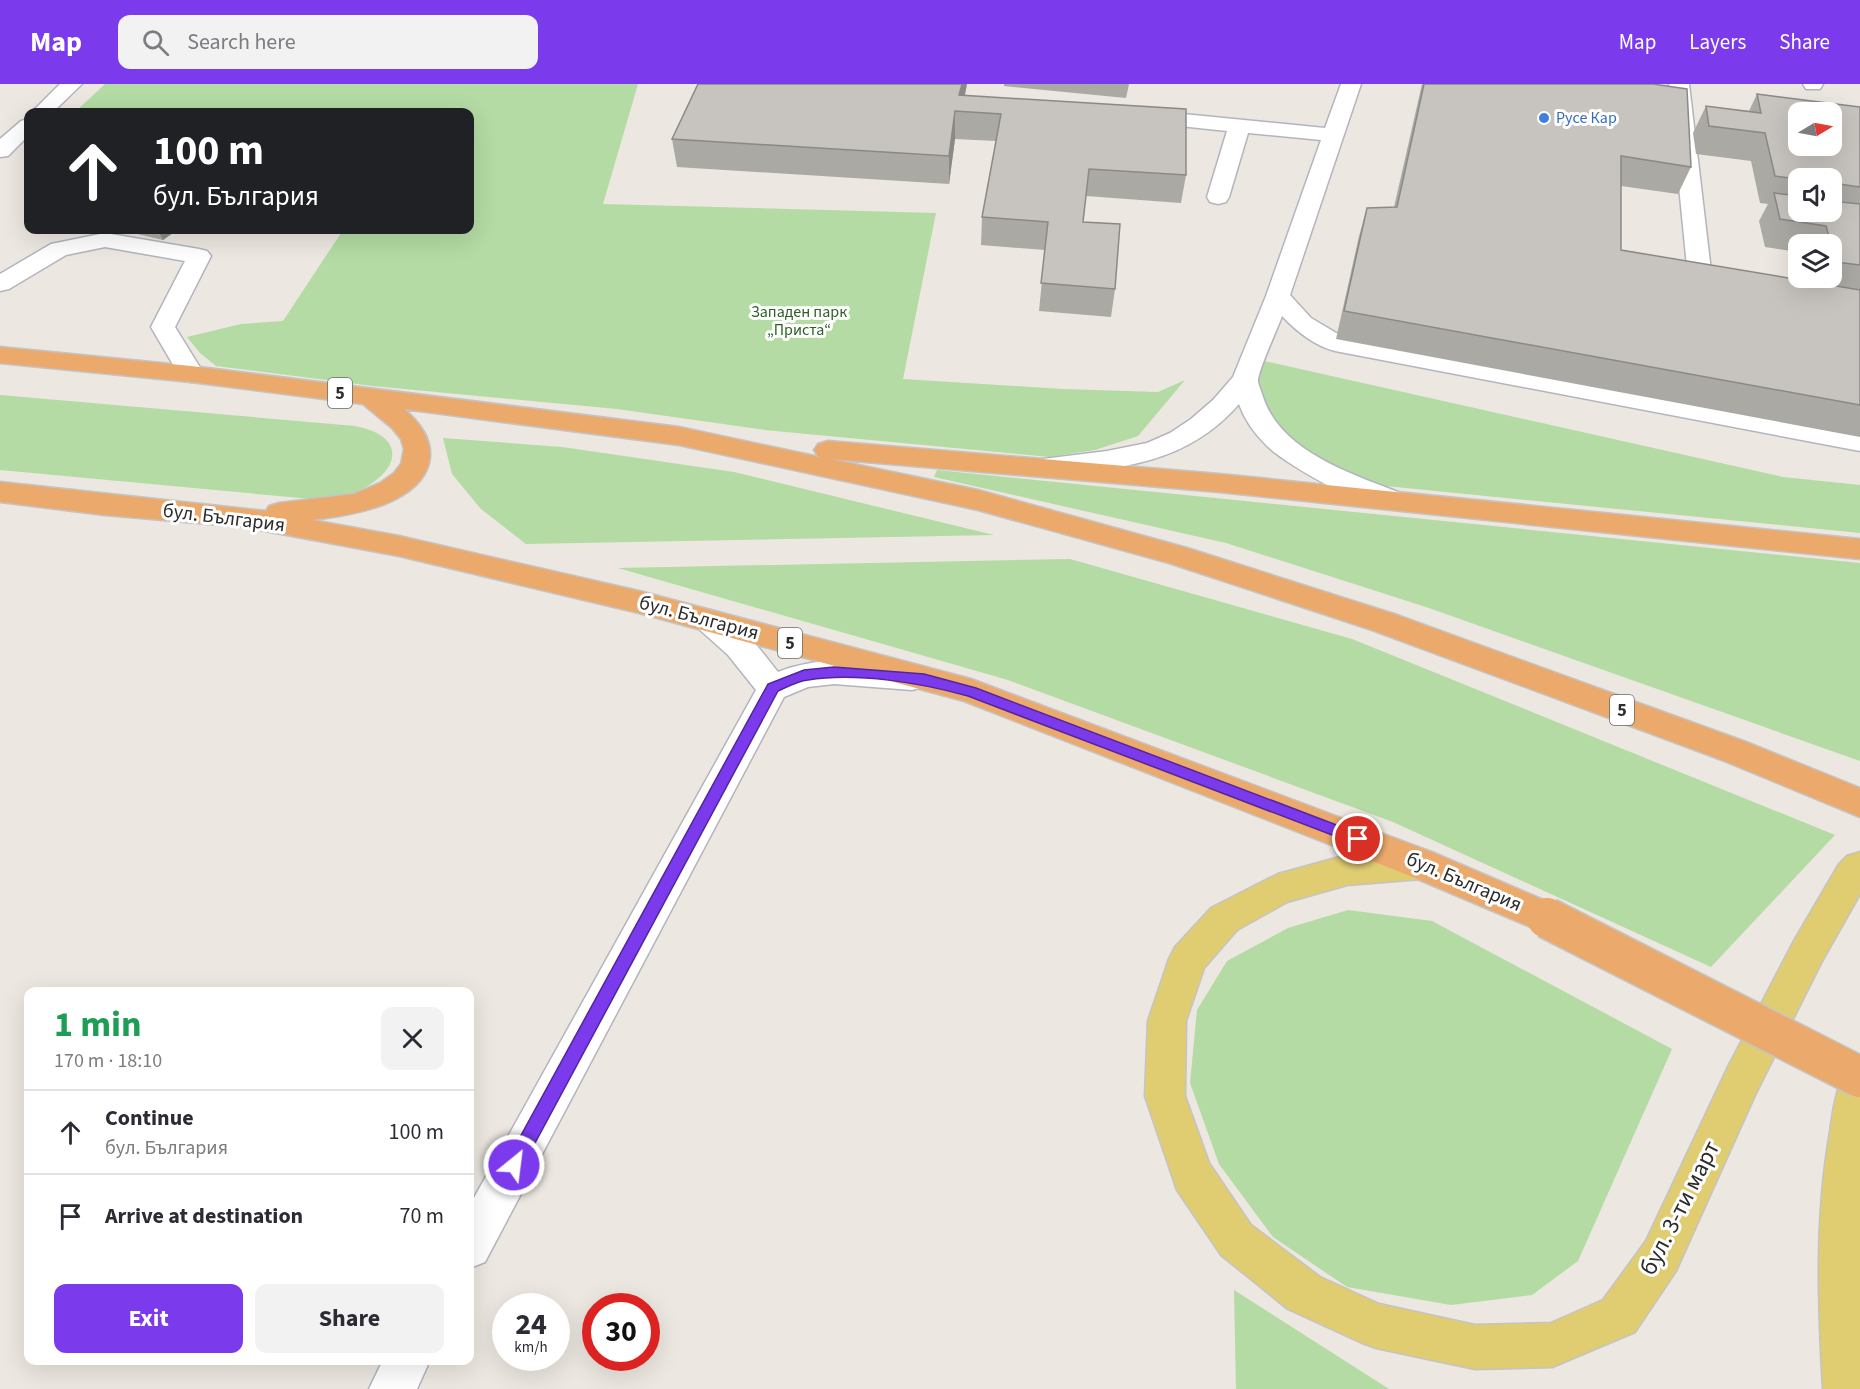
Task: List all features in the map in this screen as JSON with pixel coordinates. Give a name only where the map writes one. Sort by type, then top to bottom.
[{"type":"highway","name":"5","points":[[0,355],[191,374],[679,436],[978,500],[1177,555],[1383,622],[1734,751],[1860,803]]},
{"type":"highway","points":[[244,517],[345,505],[378,497],[398,484],[412,470],[419,454],[415,440],[406,427],[372,398]]},
{"type":"highway","points":[[679,436],[1219,483],[1860,549]]},
{"type":"highway","name":"бул. България","points":[[0,492],[105,505],[244,517],[410,549],[639,602],[971,691],[1421,864],[1547,918],[1860,1077]]},
{"type":"main road","name":"бул. 3-ти март","points":[[1421,864],[1347,870],[1278,889],[1224,919],[1188,959],[1167,1020],[1165,1096],[1192,1175],[1236,1240],[1304,1293],[1376,1326],[1475,1347],[1552,1346],[1619,1316],[1661,1256],[1742,1080],[1802,961],[1852,875],[1860,867]]},
{"type":"main road","points":[[1846,1389],[1839,1281],[1844,1168],[1857,1089],[1860,1083]]},
{"type":"street","points":[[46,108],[72,84]]},
{"type":"street","points":[[1028,468],[1134,458],[1185,437],[1224,406],[1245,380],[1278,296],[1351,84]]},
{"type":"street","points":[[1678,84],[1700,277],[1757,285]]},
{"type":"street","points":[[1121,114],[1333,135]]},
{"type":"street","points":[[1218,197],[1239,126]]},
{"type":"street","points":[[0,152],[24,129]]},
{"type":"street","points":[[0,284],[59,249],[105,240],[199,256],[163,327],[191,374]]},
{"type":"street","points":[[1278,296],[1302,323],[1335,343],[1860,442]]},
{"type":"street","points":[[1245,380],[1254,409],[1269,430],[1289,449],[1312,466],[1341,481],[1393,501]]},
{"type":"street","points":[[710,621],[739,647],[773,688]]},
{"type":"street","points":[[474,1239],[773,688],[804,675],[834,672],[924,679]]},
{"type":"street","points":[[392,1389],[405,1365]]},
{"type":"green space","name":"Западен парк „Приста“","points":[[105,84],[638,84],[603,204],[936,213],[903,379],[1063,389],[1158,392],[1185,380],[1138,436],[1095,450],[1049,457],[765,430],[617,409],[373,386],[216,366],[200,353],[187,337],[241,324],[283,321],[340,234],[474,234],[474,108],[79,108]]},
{"type":"green space","points":[[1264,361],[1783,477],[1860,485],[1860,533],[1376,485],[1316,458],[1286,435],[1269,414],[1258,390],[1257,376]]},
{"type":"green space","points":[[0,395],[355,426],[370,430],[389,443],[392,460],[379,478],[366,487],[346,495],[318,499],[0,470]]},
{"type":"green space","points":[[443,438],[562,447],[734,472],[994,535],[526,544],[481,509],[452,474]]},
{"type":"green space","points":[[937,470],[1860,563],[1860,761],[1429,608],[1226,543],[934,477]]},
{"type":"green space","points":[[1070,559],[1352,639],[1835,835],[1711,967],[1393,822],[1008,680],[618,568]]},
{"type":"green space","points":[[1348,910],[1432,921],[1672,1049],[1578,1261],[1532,1295],[1451,1305],[1347,1287],[1273,1237],[1219,1164],[1190,1083],[1197,1010],[1227,961],[1288,928]]},
{"type":"green space","points":[[1234,1290],[1389,1389],[1236,1389]]},
{"type":"building","points":[[698,84],[962,84],[959,95],[1186,109],[1186,175],[1089,169],[1083,222],[1120,224],[1115,289],[1041,283],[1048,222],[982,217],[1001,114],[955,111],[949,156],[672,139]]},
{"type":"building","points":[[1424,84],[1653,84],[1687,89],[1691,167],[1621,156],[1621,250],[1788,278],[1788,288],[1842,287],[1860,290],[1860,405],[1344,311],[1367,208],[1397,207]]},
{"type":"building","points":[[1757,94],[1820,102],[1788,102],[1788,156],[1842,156],[1842,105],[1860,107],[1860,187],[1842,184],[1842,168],[1788,168],[1788,178],[1775,176],[1765,133],[1709,126],[1706,106],[1761,113]]},
{"type":"building","points":[[1774,193],[1788,195],[1788,220],[1780,219]]},
{"type":"building","points":[[1842,202],[1860,204],[1860,265],[1842,263],[1842,234],[1828,234],[1826,226],[1800,222],[1842,222]]},
{"type":"place","name":"Русе Кар","points":[[1544,118]]},
{"type":"route","points":[[514,1165],[773,688],[804,675],[834,672],[924,679],[971,691],[1358,839]]}]
